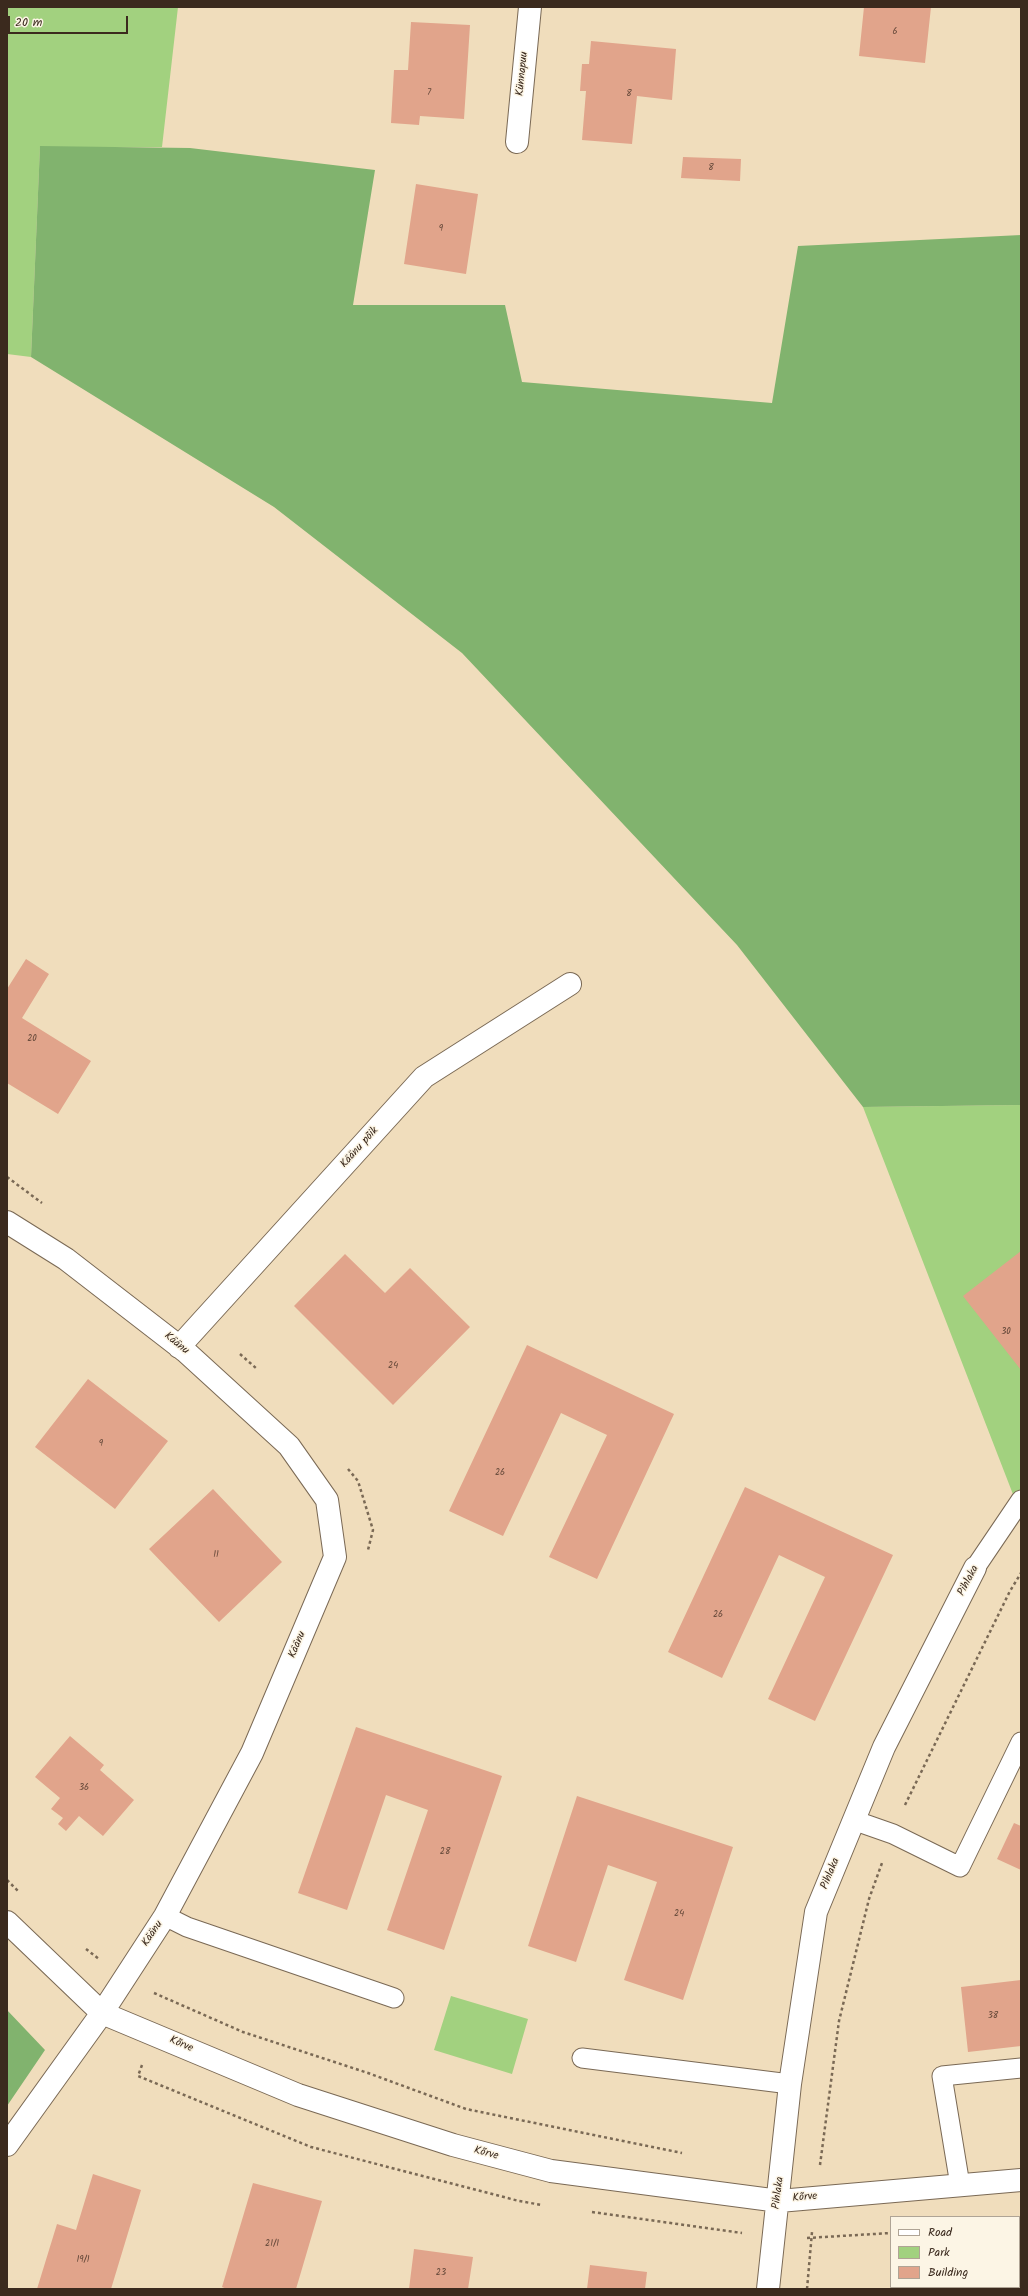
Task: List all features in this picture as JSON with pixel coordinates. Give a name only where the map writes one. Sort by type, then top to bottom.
[{"type":"street","name":"Künnapuu","points":[[517,142],[530,7]]},
{"type":"street","name":"Käänu põik","points":[[180,1346],[424,1077],[570,984]]},
{"type":"street","name":"Käänu","points":[[7,1222],[66,1259],[180,1346],[289,1446],[327,1500],[335,1557],[252,1753],[165,1916],[102,2013],[7,2145]]},
{"type":"street","name":"Pihlaka","points":[[768,2289],[773,2234],[779,2201],[790,2084],[816,1912],[884,1746],[975,1568]]},
{"type":"street","name":"Kõrve","points":[[7,1922],[102,2013],[298,2095],[453,2145],[551,2171],[779,2201],[1021,2180]]},
{"type":"lane","name":"Pihlaka","points":[[975,1568],[1021,1500]]},
{"type":"lane","points":[[854,1820],[893,1834],[960,1867],[1021,1742]]},
{"type":"lane","points":[[165,1916],[187,1927],[394,1998]]},
{"type":"lane","points":[[582,2058],[790,2084]]},
{"type":"lane","points":[[960,2185],[942,2076],[1021,2068]]},
{"type":"path","points":[[7,1177],[46,1206]]},
{"type":"path","points":[[203,1321],[258,1371]]},
{"type":"path","points":[[342,1463],[358,1481],[373,1530],[368,1552]]},
{"type":"path","points":[[807,2289],[815,2197],[839,2021],[869,1899],[900,1814],[1010,1592],[1021,1573]]},
{"type":"path","points":[[7,1880],[23,1896]]},
{"type":"path","points":[[80,1945],[124,1978],[154,1993],[243,2032],[368,2073],[466,2109],[688,2155]]},
{"type":"path","points":[[154,1993],[158,1987]]},
{"type":"green space","points":[[7,7],[178,7],[162,147],[40,147],[31,357],[7,354]]},
{"type":"green space","points":[[40,146],[190,148],[375,170],[353,305],[505,305],[522,382],[772,403],[798,246],[1021,235],[1021,1105],[863,1107],[737,945],[462,653],[274,507],[31,357]]},
{"type":"green space","points":[[1021,1105],[1021,1515],[863,1107]]},
{"type":"green space","points":[[451,1996],[528,2019],[512,2074],[434,2050]]},
{"type":"green space","points":[[7,2010],[45,2050],[7,2106]]},
{"type":"building","points":[[864,7],[931,7],[925,63],[859,56]]},
{"type":"building","points":[[411,22],[470,25],[464,119],[420,116],[419,125],[391,123],[394,70],[408,70]]},
{"type":"building","points":[[591,41],[676,49],[672,100],[637,96],[632,144],[582,140],[586,91],[580,91],[582,64],[589,64]]},
{"type":"building","points":[[683,157],[741,159],[740,181],[681,178]]},
{"type":"building","points":[[416,184],[478,194],[466,274],[404,264]]},
{"type":"building","points":[[26,959],[49,974],[22,1018],[91,1061],[58,1114],[7,1083],[7,989]]},
{"type":"building","points":[[1021,1251],[1021,1370],[963,1296]]},
{"type":"building","points":[[345,1254],[385,1293],[410,1268],[470,1327],[393,1405],[294,1306]]},
{"type":"building","points":[[527,1345],[674,1414],[597,1579],[549,1557],[607,1435],[561,1413],[503,1536],[449,1511]]},
{"type":"building","points":[[88,1379],[168,1441],[115,1509],[35,1447]]},
{"type":"building","points":[[745,1487],[893,1555],[815,1721],[768,1699],[825,1577],[779,1555],[722,1678],[668,1652]]},
{"type":"building","points":[[213,1489],[282,1562],[219,1622],[149,1549]]},
{"type":"building","points":[[356,1727],[502,1776],[444,1950],[387,1930],[428,1810],[386,1795],[347,1910],[298,1893]]},
{"type":"building","points":[[70,1736],[104,1765],[100,1770],[134,1800],[103,1836],[79,1816],[66,1831],[58,1824],[63,1818],[51,1809],[60,1798],[35,1777]]},
{"type":"building","points":[[577,1796],[733,1847],[683,2000],[624,1980],[657,1882],[608,1865],[576,1962],[528,1946]]},
{"type":"building","points":[[1014,1823],[1021,1826],[1021,1870],[997,1859]]},
{"type":"building","points":[[1021,1980],[1021,2046],[968,2052],[961,1987]]},
{"type":"building","points":[[93,2174],[141,2190],[111,2289],[37,2289],[57,2224],[76,2230]]},
{"type":"building","points":[[253,2183],[322,2201],[296,2289],[227,2289],[222,2287]]},
{"type":"building","points":[[414,2249],[473,2257],[468,2289],[409,2289]]},
{"type":"building","points":[[590,2265],[647,2272],[645,2289],[587,2289]]},
{"type":"building","points":[[915,2288],[978,2288],[978,2289]]}]
